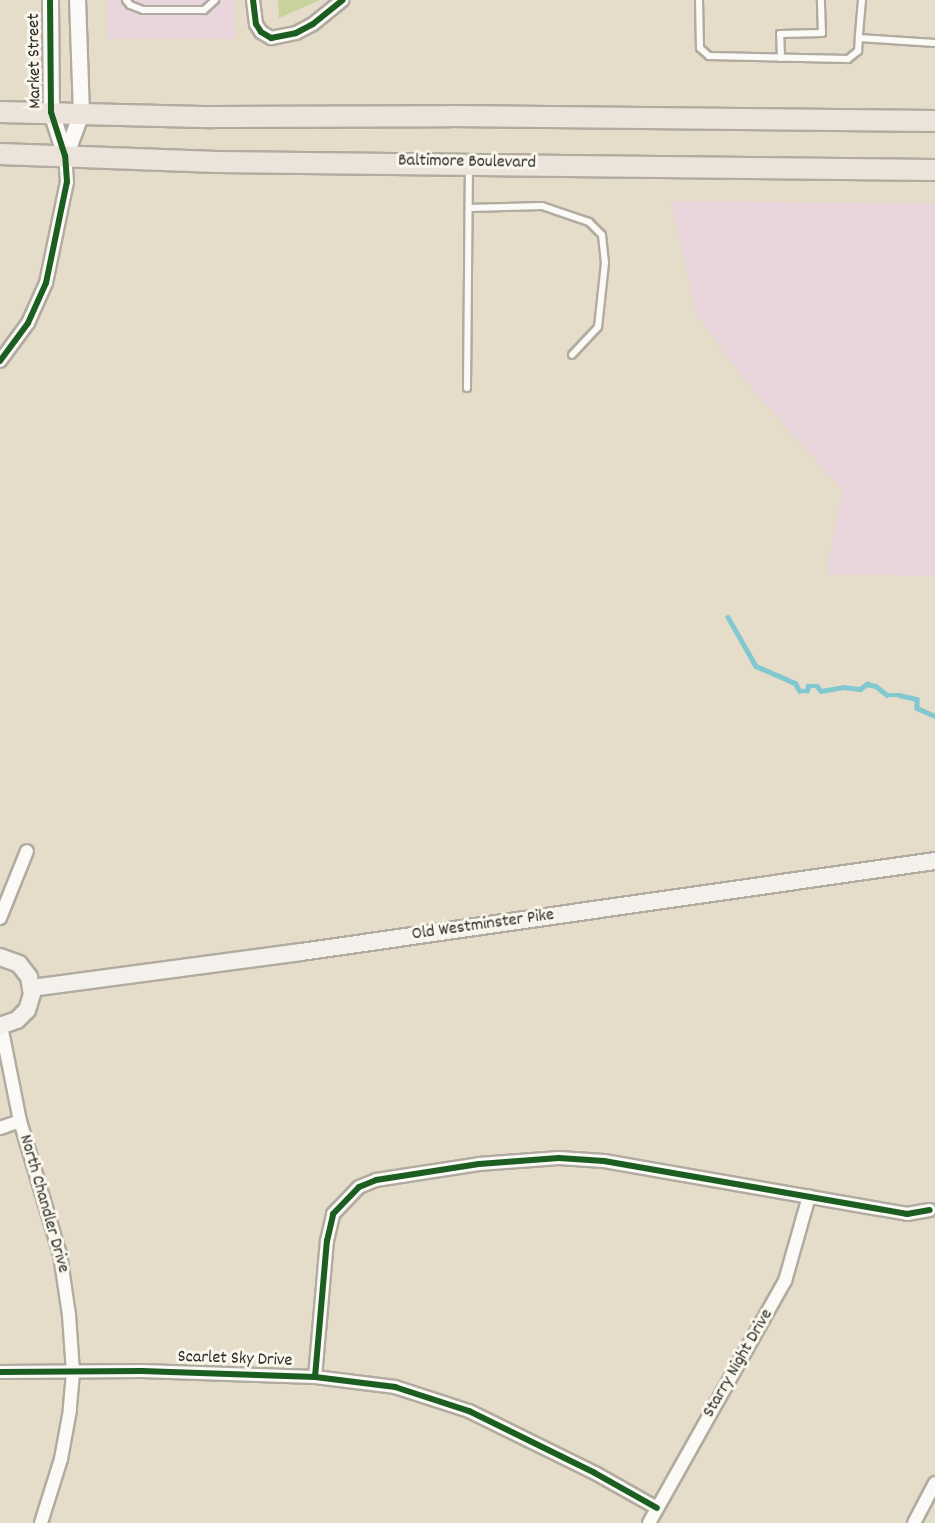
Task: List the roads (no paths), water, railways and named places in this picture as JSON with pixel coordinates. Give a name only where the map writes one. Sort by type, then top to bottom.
[{"type":"highway","points":[[0,112],[212,117],[472,116],[935,122]]},
{"type":"highway","name":"Baltimore Boulevard","points":[[0,154],[216,162],[469,163],[935,170]]},
{"type":"main road","name":"Old Westminster Pike","points":[[31,988],[301,952],[935,861]]},
{"type":"main road","points":[[0,957],[19,964],[29,977],[31,988],[27,1010],[17,1020],[0,1026]]},
{"type":"street","name":"Market Street","points":[[50,0],[51,112],[65,156]]},
{"type":"street","points":[[0,361],[28,323],[46,283],[67,182],[65,156],[81,113],[77,0]]},
{"type":"street","points":[[253,0],[256,24],[261,33],[271,38],[296,33],[313,24],[343,0]]},
{"type":"street","points":[[0,918],[27,851]]},
{"type":"street","name":"North Chandler Drive","points":[[0,1026],[20,1121],[60,1254],[69,1315],[73,1372],[70,1410],[61,1459],[41,1523]]},
{"type":"street","points":[[0,1128],[20,1121]]},
{"type":"street","points":[[315,1377],[327,1241],[333,1214],[359,1187],[375,1180],[478,1164],[559,1158],[604,1161],[907,1214],[930,1210]]},
{"type":"street","name":"Starry Night Drive","points":[[649,1523],[786,1281],[809,1196]]},
{"type":"street","name":"Scarlet Sky Drive","points":[[0,1372],[315,1377],[395,1388],[469,1411],[595,1473],[657,1508]]},
{"type":"street","points":[[914,1523],[935,1483]]},
{"type":"lane","points":[[126,0],[130,5],[142,10],[204,9],[215,0]]},
{"type":"lane","points":[[699,0],[699,39],[704,53],[709,56],[848,59],[858,51],[862,0]]},
{"type":"lane","points":[[781,58],[780,34],[822,33],[821,0]]},
{"type":"lane","points":[[860,38],[935,43]]},
{"type":"lane","points":[[467,388],[469,163]]},
{"type":"lane","points":[[469,208],[542,206],[589,222],[602,235],[605,263],[598,327],[572,355]]},
{"type":"waterway","points":[[728,617],[756,666],[795,683],[800,691],[807,691],[808,686],[817,686],[821,691],[843,687],[860,689],[867,684],[876,686],[887,695],[917,699],[917,708],[935,716]]}]
